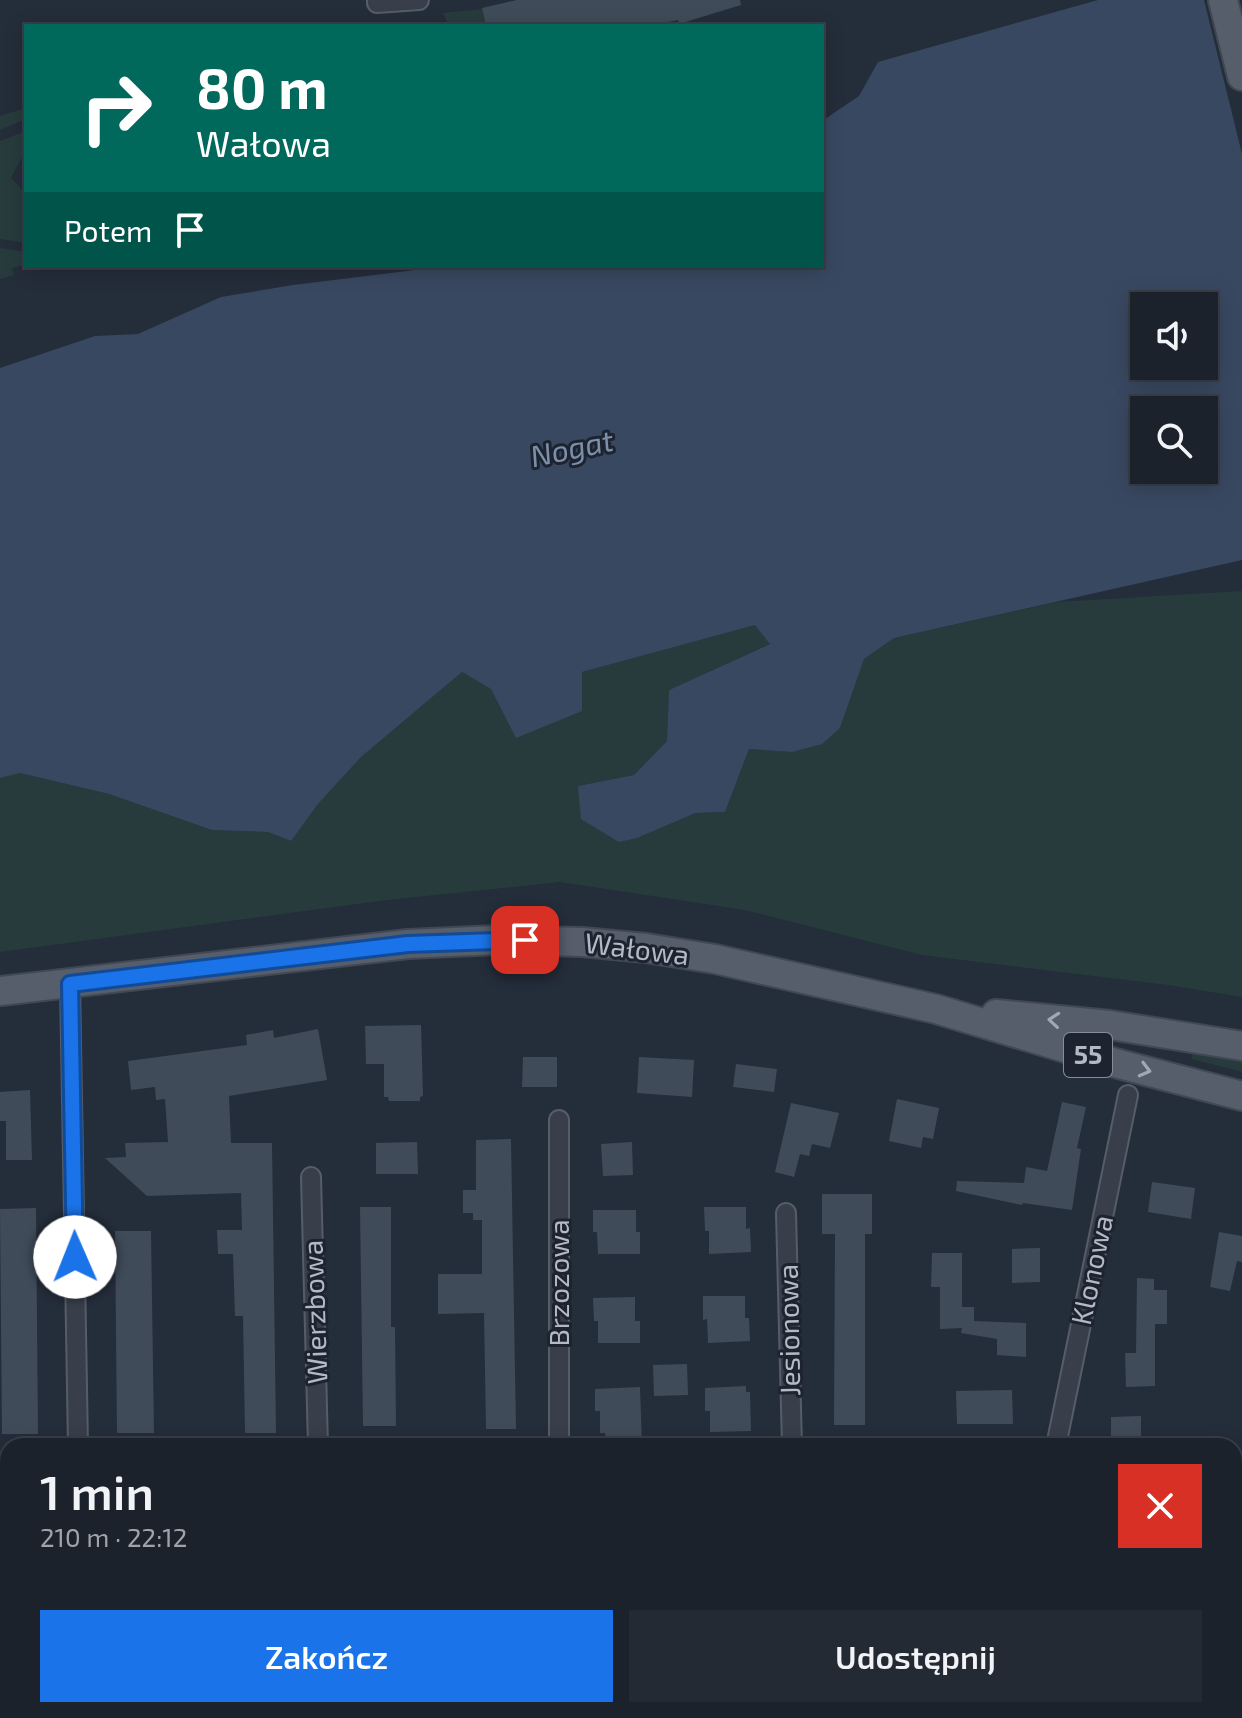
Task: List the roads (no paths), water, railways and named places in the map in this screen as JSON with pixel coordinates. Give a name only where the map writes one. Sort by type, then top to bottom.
[{"type":"main road","points":[[1223,0],[1242,76]]},
{"type":"main road","name":"Wałowa","points":[[0,991],[408,944],[497,940],[582,942],[715,959],[936,1009],[1115,1063],[1242,1096]]},
{"type":"main road","name":"Wałowa","points":[[936,1009],[1110,1025],[1242,1046]]},
{"type":"street","points":[[377,0],[377,3],[419,0]]},
{"type":"street","points":[[70,984],[78,1438]]},
{"type":"street","name":"Klonowa","points":[[1058,1438],[1128,1095]]},
{"type":"street","name":"Brzozowa","points":[[559,1120],[559,1438]]},
{"type":"street","name":"Wierzbowa","points":[[311,1177],[318,1438]]},
{"type":"street","name":"Jesionowa","points":[[786,1213],[792,1438]]},
{"type":"water","name":"Nogat","points":[[1098,0],[1242,0],[1242,560],[894,638],[864,659],[840,728],[822,744],[792,752],[749,749],[725,812],[696,813],[637,838],[619,842],[581,819],[578,786],[634,775],[667,741],[669,690],[770,644],[755,625],[582,672],[582,711],[516,738],[491,689],[462,672],[361,757],[318,804],[291,841],[268,832],[212,830],[109,794],[20,773],[0,778],[0,368],[95,336],[138,334],[221,297],[432,268],[824,268],[824,120],[859,96],[878,62]]}]
